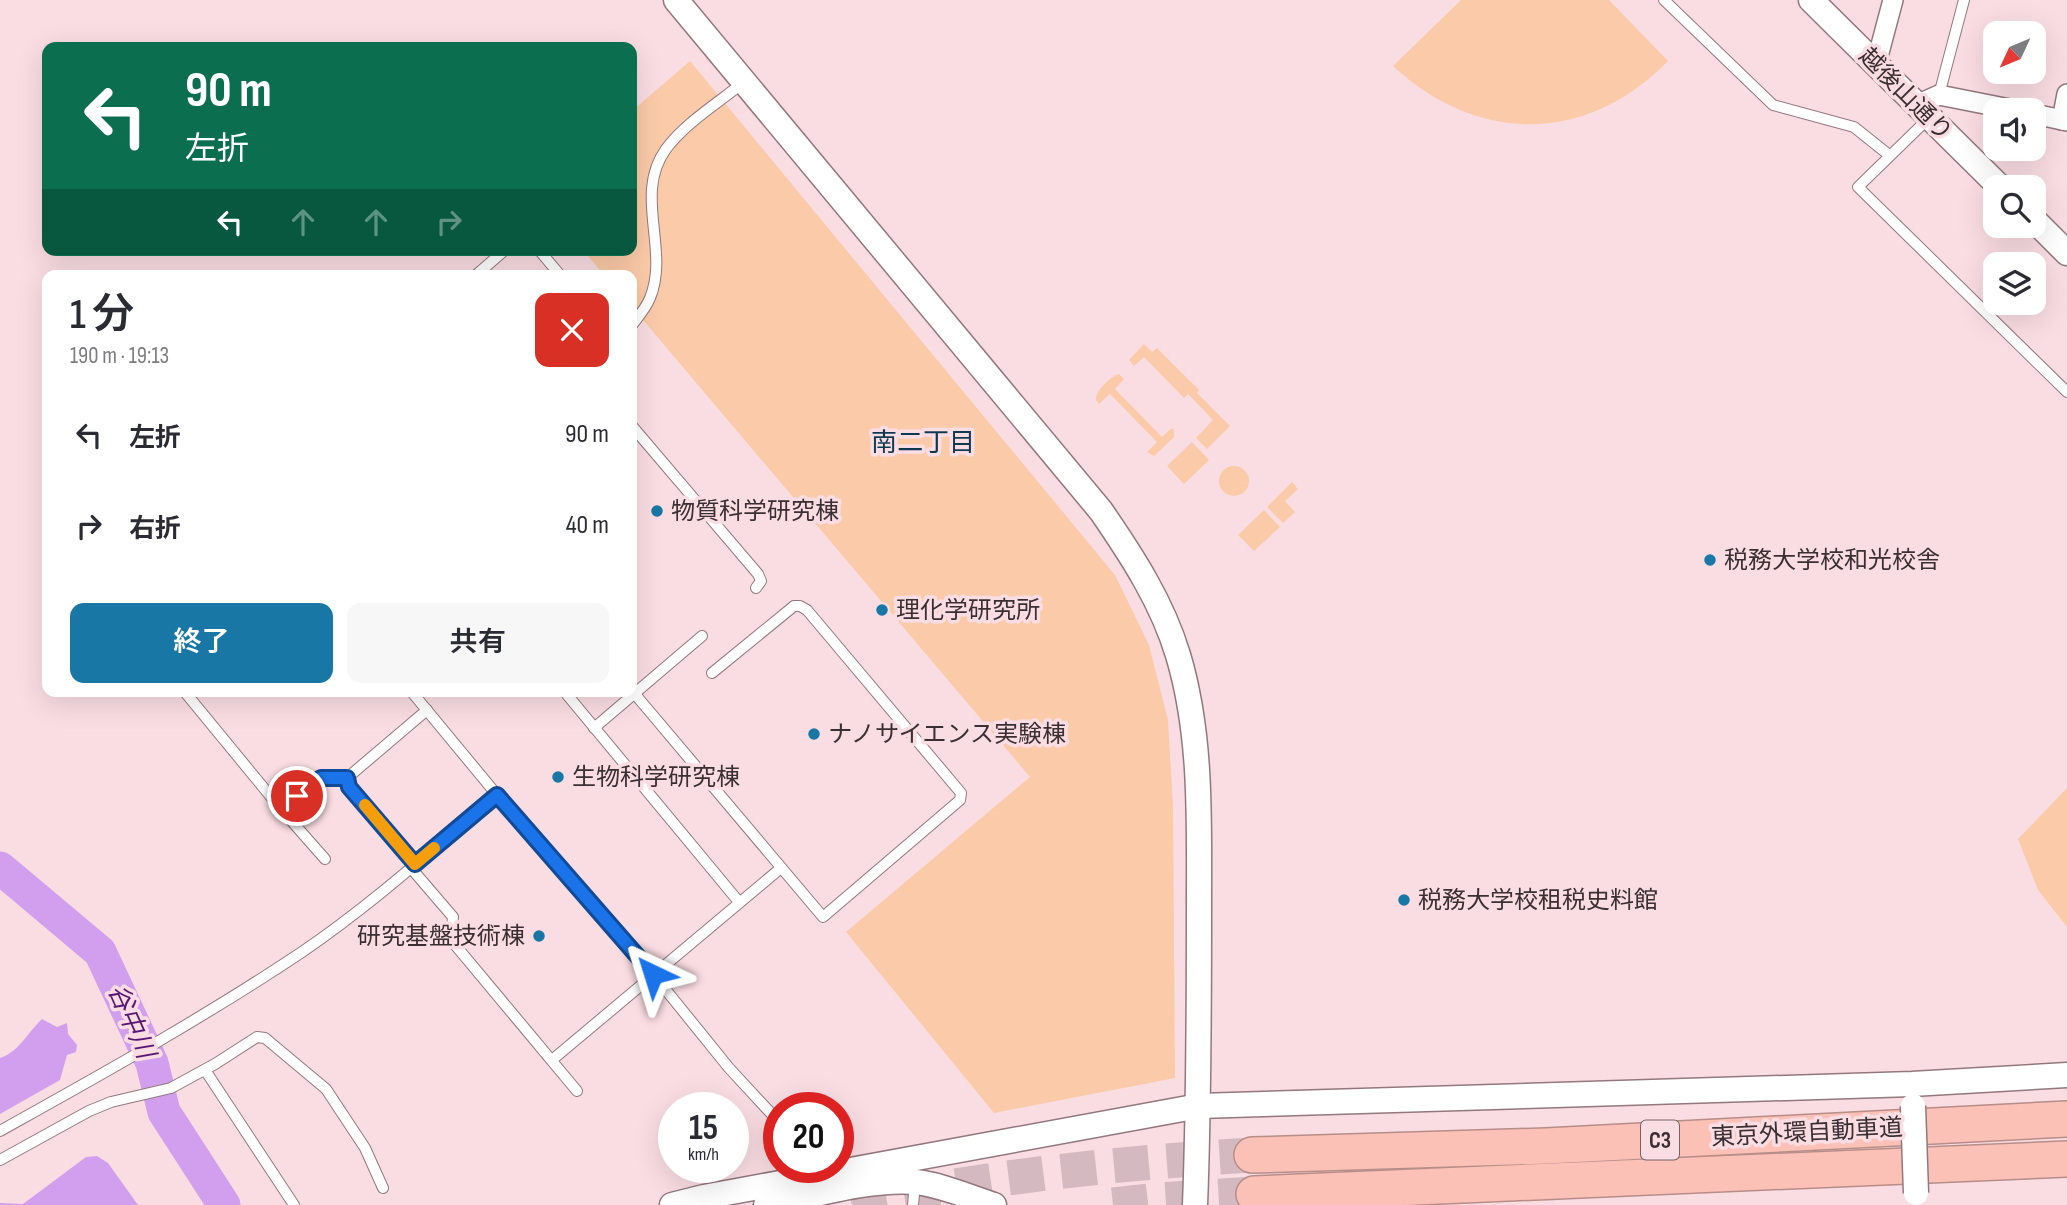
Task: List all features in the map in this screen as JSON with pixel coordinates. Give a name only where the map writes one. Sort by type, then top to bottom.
[{"type":"highway","name":"東京外環自動車道","points":[[1252,1155],[1546,1146],[2067,1119]]},
{"type":"highway","name":"東京外環自動車道","points":[[1254,1194],[2067,1159]]},
{"type":"street","points":[[676,0],[1101,511],[1133,558],[1159,605],[1178,655],[1191,709],[1198,775],[1199,1106],[1195,1205]]},
{"type":"street","name":"越後山通り","points":[[1811,0],[1876,64],[1928,106],[1989,175]]},
{"type":"street","points":[[1876,64],[1893,0]]},
{"type":"street","points":[[2046,116],[2064,120],[2067,94]]},
{"type":"street","points":[[1928,106],[1983,109]]},
{"type":"street","points":[[2046,232],[2067,253]]},
{"type":"street","points":[[854,1164],[1199,1106],[1912,1095],[2067,1076]]},
{"type":"street","points":[[1912,1095],[1916,1199]]},
{"type":"street","points":[[671,1205],[763,1182]]},
{"type":"street","points":[[765,1205],[863,1186],[914,1194],[934,1185],[994,1205]]},
{"type":"lane","points":[[1664,0],[1773,105],[1854,127],[1889,155]]},
{"type":"lane","points":[[1964,0],[1928,106],[1889,155],[1858,187],[2067,392]]},
{"type":"lane","points":[[637,318],[650,298],[655,282],[651,187],[656,169],[665,150],[680,134],[744,82]]},
{"type":"lane","points":[[482,270],[498,256]]},
{"type":"lane","points":[[544,256],[556,270]]},
{"type":"lane","points":[[637,432],[758,574],[761,581],[756,588]]},
{"type":"lane","points":[[637,697],[823,917],[960,800],[961,793],[807,610],[800,606],[794,606],[712,673]]},
{"type":"lane","points":[[637,690],[702,636]]},
{"type":"lane","points":[[189,697],[325,859]]},
{"type":"lane","points":[[416,697],[763,1105]]},
{"type":"lane","points":[[569,697],[739,902]]},
{"type":"lane","points":[[594,728],[629,697]]},
{"type":"lane","points":[[281,809],[321,778],[347,778],[427,710]]},
{"type":"lane","points":[[347,778],[349,787],[453,918],[451,940],[577,1091]]},
{"type":"lane","points":[[0,1131],[237,994],[303,951],[376,897],[497,795]]},
{"type":"lane","points":[[552,1059],[780,868]]},
{"type":"lane","points":[[0,1160],[89,1111],[111,1102],[171,1088],[257,1037],[265,1038],[326,1089],[365,1148],[383,1188]]},
{"type":"lane","points":[[205,1070],[293,1205]]},
{"type":"shaded area","points":[[1461,0],[1609,0],[1668,61],[1636,89],[1602,108],[1567,120],[1531,124],[1495,121],[1460,110],[1426,92],[1393,66]]},
{"type":"shaded area","points":[[690,61],[1115,575],[1149,645],[1168,720],[1173,806],[1175,1078],[994,1113],[846,932],[1030,777],[637,313],[637,270],[600,270],[588,256],[637,256],[637,107]]},
{"type":"shaded area","points":[[1144,344],[1152,352],[1157,348],[1230,426],[1207,449],[1196,438],[1213,420],[1188,394],[1184,398],[1144,357],[1134,366],[1129,360]]},
{"type":"shaded area","points":[[1119,374],[1124,379],[1115,389],[1162,437],[1172,428],[1174,430],[1174,437],[1154,456],[1147,452],[1157,442],[1110,394],[1099,404],[1096,400],[1104,385]]},
{"type":"shaded area","points":[[1192,442],[1209,460],[1184,484],[1167,466]]},
{"type":"shaded area","points":[[1234,466],[1244,471],[1249,481],[1244,491],[1234,496],[1224,491],[1219,481],[1224,471]]},
{"type":"shaded area","points":[[1292,482],[1298,489],[1285,501],[1295,512],[1283,523],[1267,507]]},
{"type":"shaded area","points":[[1264,510],[1280,527],[1254,551],[1238,535]]},
{"type":"shaded area","points":[[2067,788],[2067,927],[2038,890],[2018,839]]},
{"type":"shaded area","points":[[42,1019],[57,1027],[67,1023],[68,1034],[77,1045],[76,1052],[67,1055],[60,1080],[0,1114],[0,1058],[18,1046]]},
{"type":"shaded area","points":[[97,1156],[108,1163],[138,1205],[0,1205],[23,1204],[86,1157]]},
{"type":"waterway","name":"谷中川","points":[[0,868],[100,952],[152,1063],[164,1112],[224,1205]]},
{"type":"tunnel","points":[[852,1205],[951,1186],[1051,1172],[1252,1155]]},
{"type":"tunnel","points":[[1113,1205],[1254,1194]]},
{"type":"slow traffic","points":[[365,805],[415,864],[434,848]]},
{"type":"place","name":"物質科学研究棟","points":[[657,511]]},
{"type":"place","name":"税務大学校和光校舎","points":[[1710,560]]},
{"type":"place","name":"理化学研究所","points":[[882,610]]},
{"type":"place","name":"ナノサイエンス実験棟","points":[[814,734]]},
{"type":"place","name":"生物科学研究棟","points":[[558,777]]},
{"type":"place","name":"税務大学校租税史料館","points":[[1404,900]]},
{"type":"place","name":"研究基盤技術棟","points":[[539,936]]},
{"type":"district","name":"南二丁目","points":[[923,442]]},
{"type":"route","points":[[297,796],[321,778],[347,778],[349,787],[415,864],[497,795],[653,974]]}]
